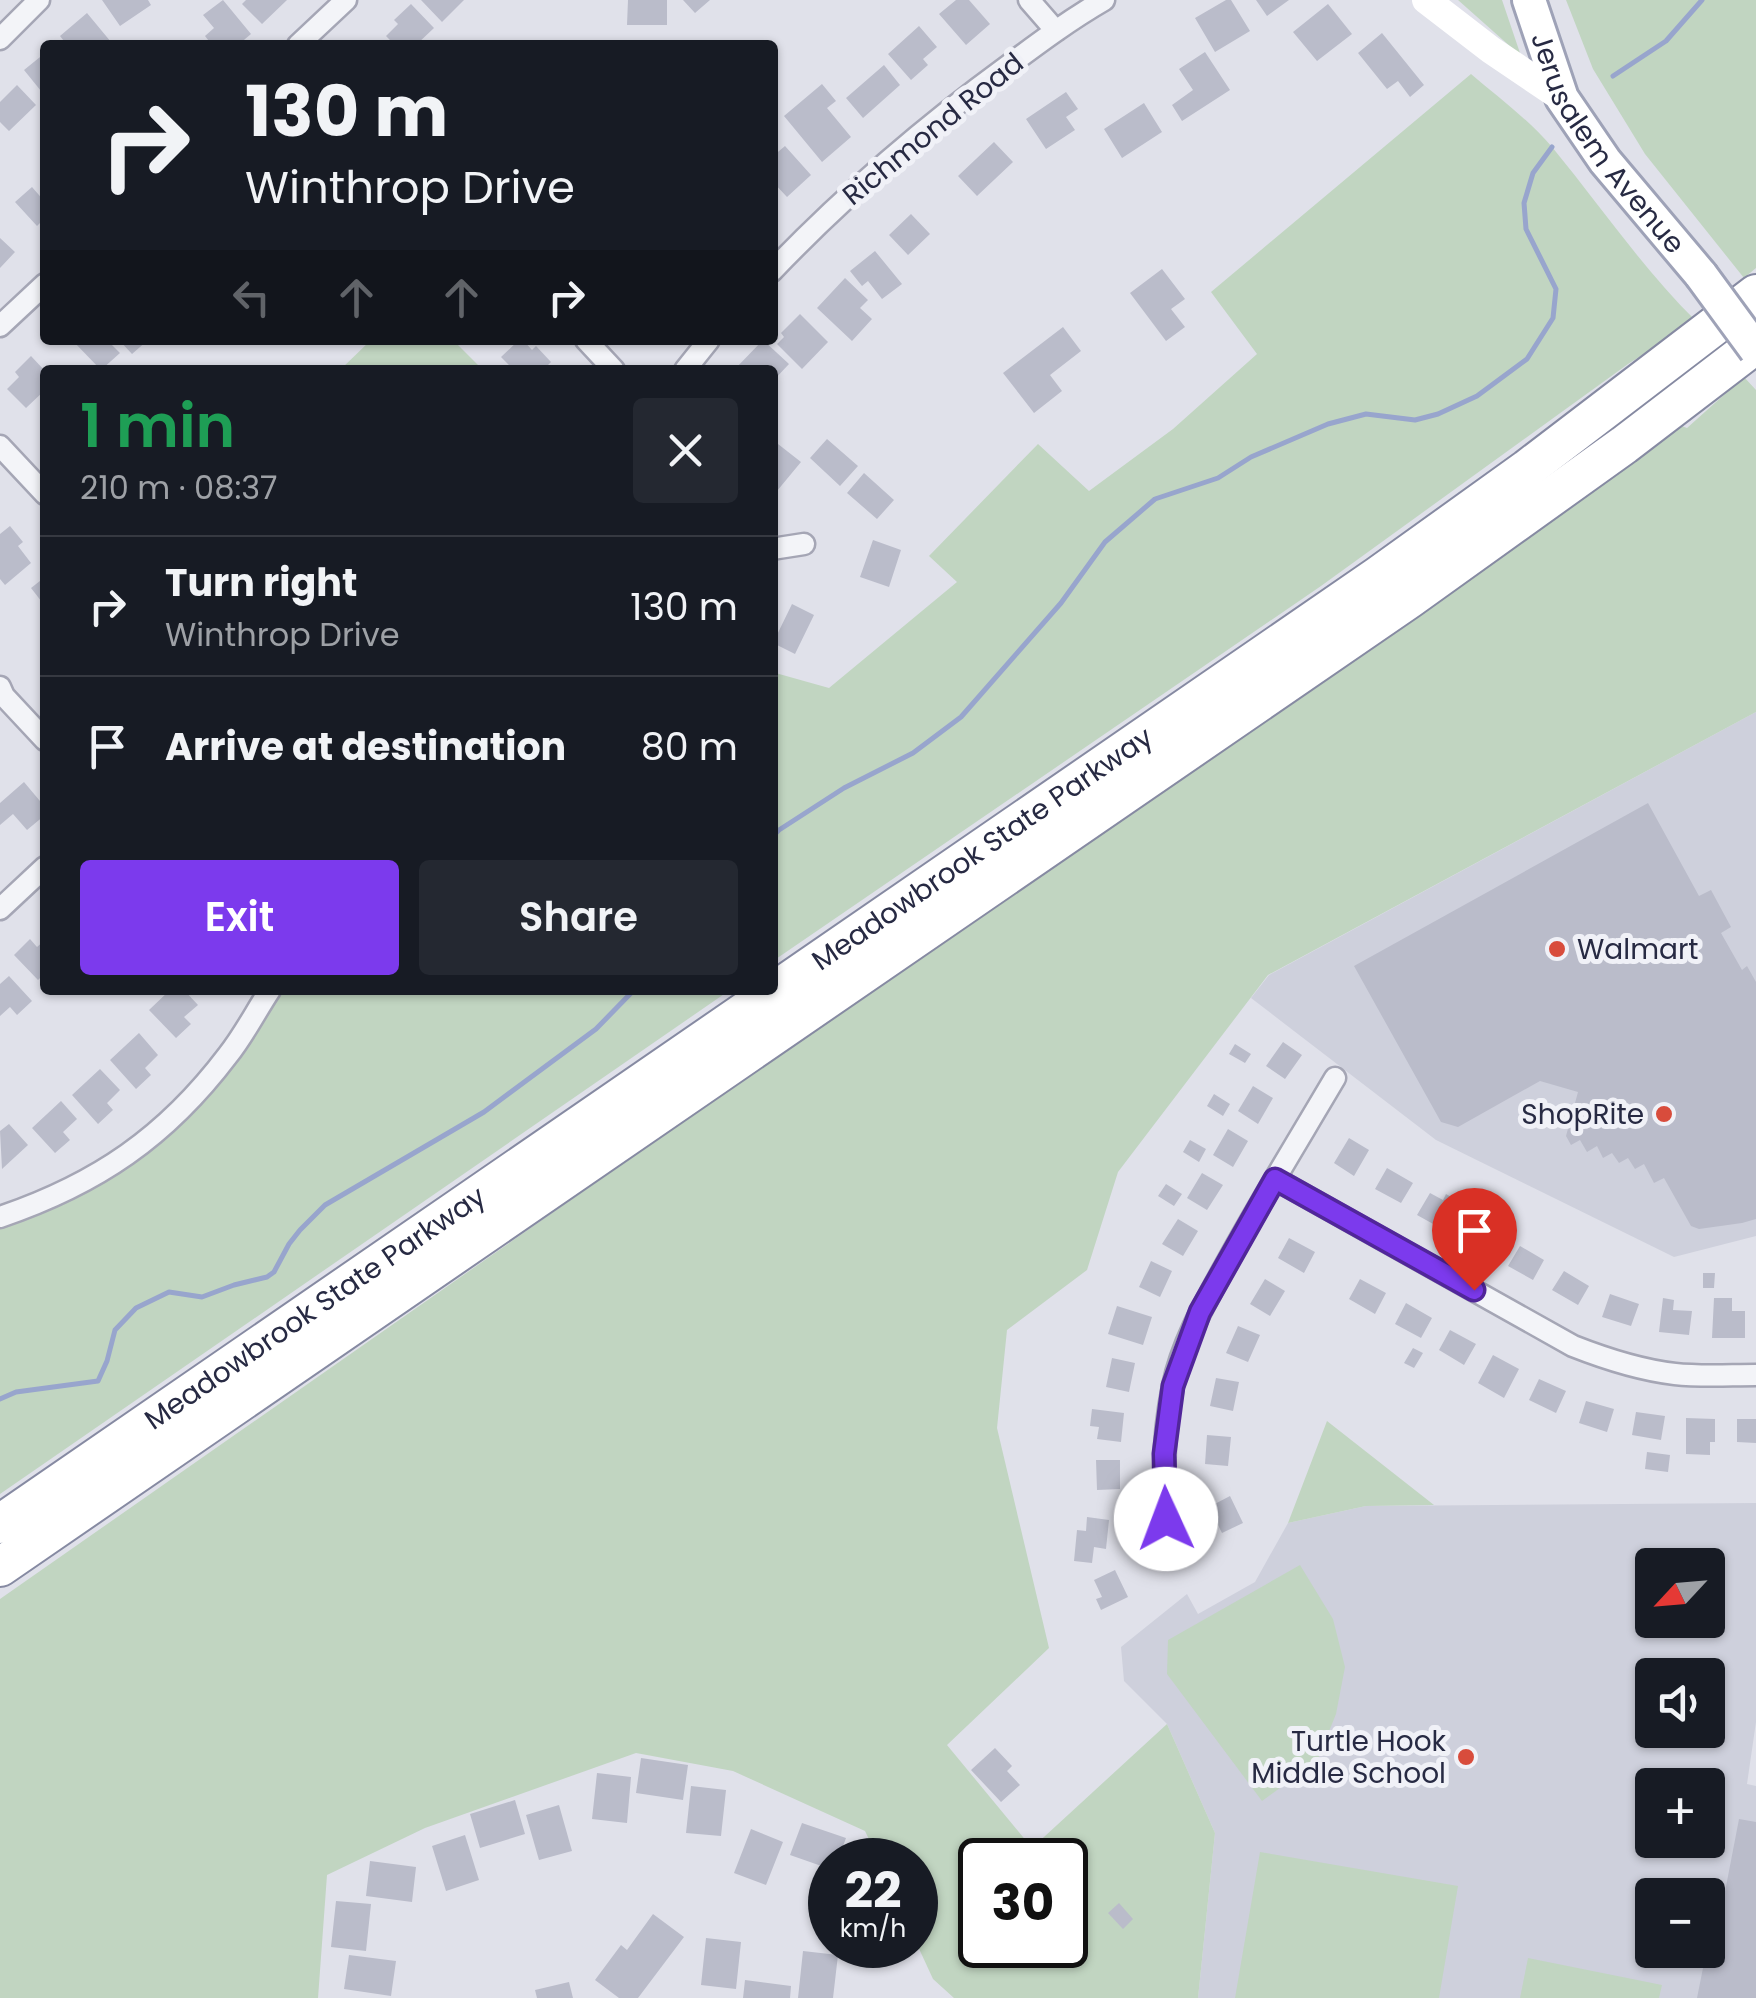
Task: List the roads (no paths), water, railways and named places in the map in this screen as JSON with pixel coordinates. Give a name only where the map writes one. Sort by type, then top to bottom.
[{"type":"highway","name":"Meadowbrook State Parkway","points":[[778,989],[1378,576],[1542,458],[1756,294]]},
{"type":"highway","name":"Meadowbrook State Parkway","points":[[0,1567],[1409,599],[1756,347]]},
{"type":"highway","name":"Meadowbrook State Parkway","points":[[0,1524],[769,995]]},
{"type":"main road","points":[[1426,0],[1490,50],[1562,98]]},
{"type":"main road","name":"Jerusalem Avenue","points":[[1529,0],[1562,98],[1605,161],[1701,274],[1756,347]]},
{"type":"main road","name":"Jerusalem Avenue","points":[[1701,274],[1756,331]]},
{"type":"street","points":[[0,39],[38,0]]},
{"type":"street","points":[[303,40],[346,0]]},
{"type":"street","points":[[1028,0],[1056,31]]},
{"type":"street","name":"Richmond Road","points":[[778,266],[899,150],[968,94],[1104,0]]},
{"type":"street","points":[[0,326],[40,289]]},
{"type":"street","points":[[591,345],[609,365]]},
{"type":"street","points":[[688,365],[705,345]]},
{"type":"street","points":[[0,446],[40,489]]},
{"type":"street","points":[[778,547],[804,544]]},
{"type":"street","points":[[0,687],[40,735]]},
{"type":"street","points":[[0,909],[40,872]]},
{"type":"street","points":[[0,1216],[34,1206],[84,1183],[133,1152],[186,1105],[229,1054],[267,995]]},
{"type":"street","points":[[1171,1553],[1164,1454],[1173,1386],[1200,1312],[1336,1078]]},
{"type":"street","points":[[1275,1179],[1573,1346],[1661,1372],[1756,1375]]},
{"type":"waterway","points":[[1613,76],[1666,41],[1702,0]]},
{"type":"waterway","points":[[778,831],[844,788],[913,753],[961,717],[1061,603],[1105,542],[1155,499],[1218,478],[1251,457],[1328,424],[1366,414],[1415,420],[1438,414],[1477,396],[1527,359],[1553,318],[1556,289],[1526,229],[1524,203],[1533,173],[1552,147]]},
{"type":"waterway","points":[[0,1399],[16,1392],[98,1381],[115,1330],[136,1308],[169,1292],[202,1297],[267,1277],[300,1230],[325,1205],[484,1112],[596,1029],[629,995]]},
{"type":"place","name":"Walmart","points":[[1557,949]]},
{"type":"place","name":"ShopRite","points":[[1664,1114]]},
{"type":"place","name":"Turtle Hook Middle School","points":[[1466,1757]]}]
